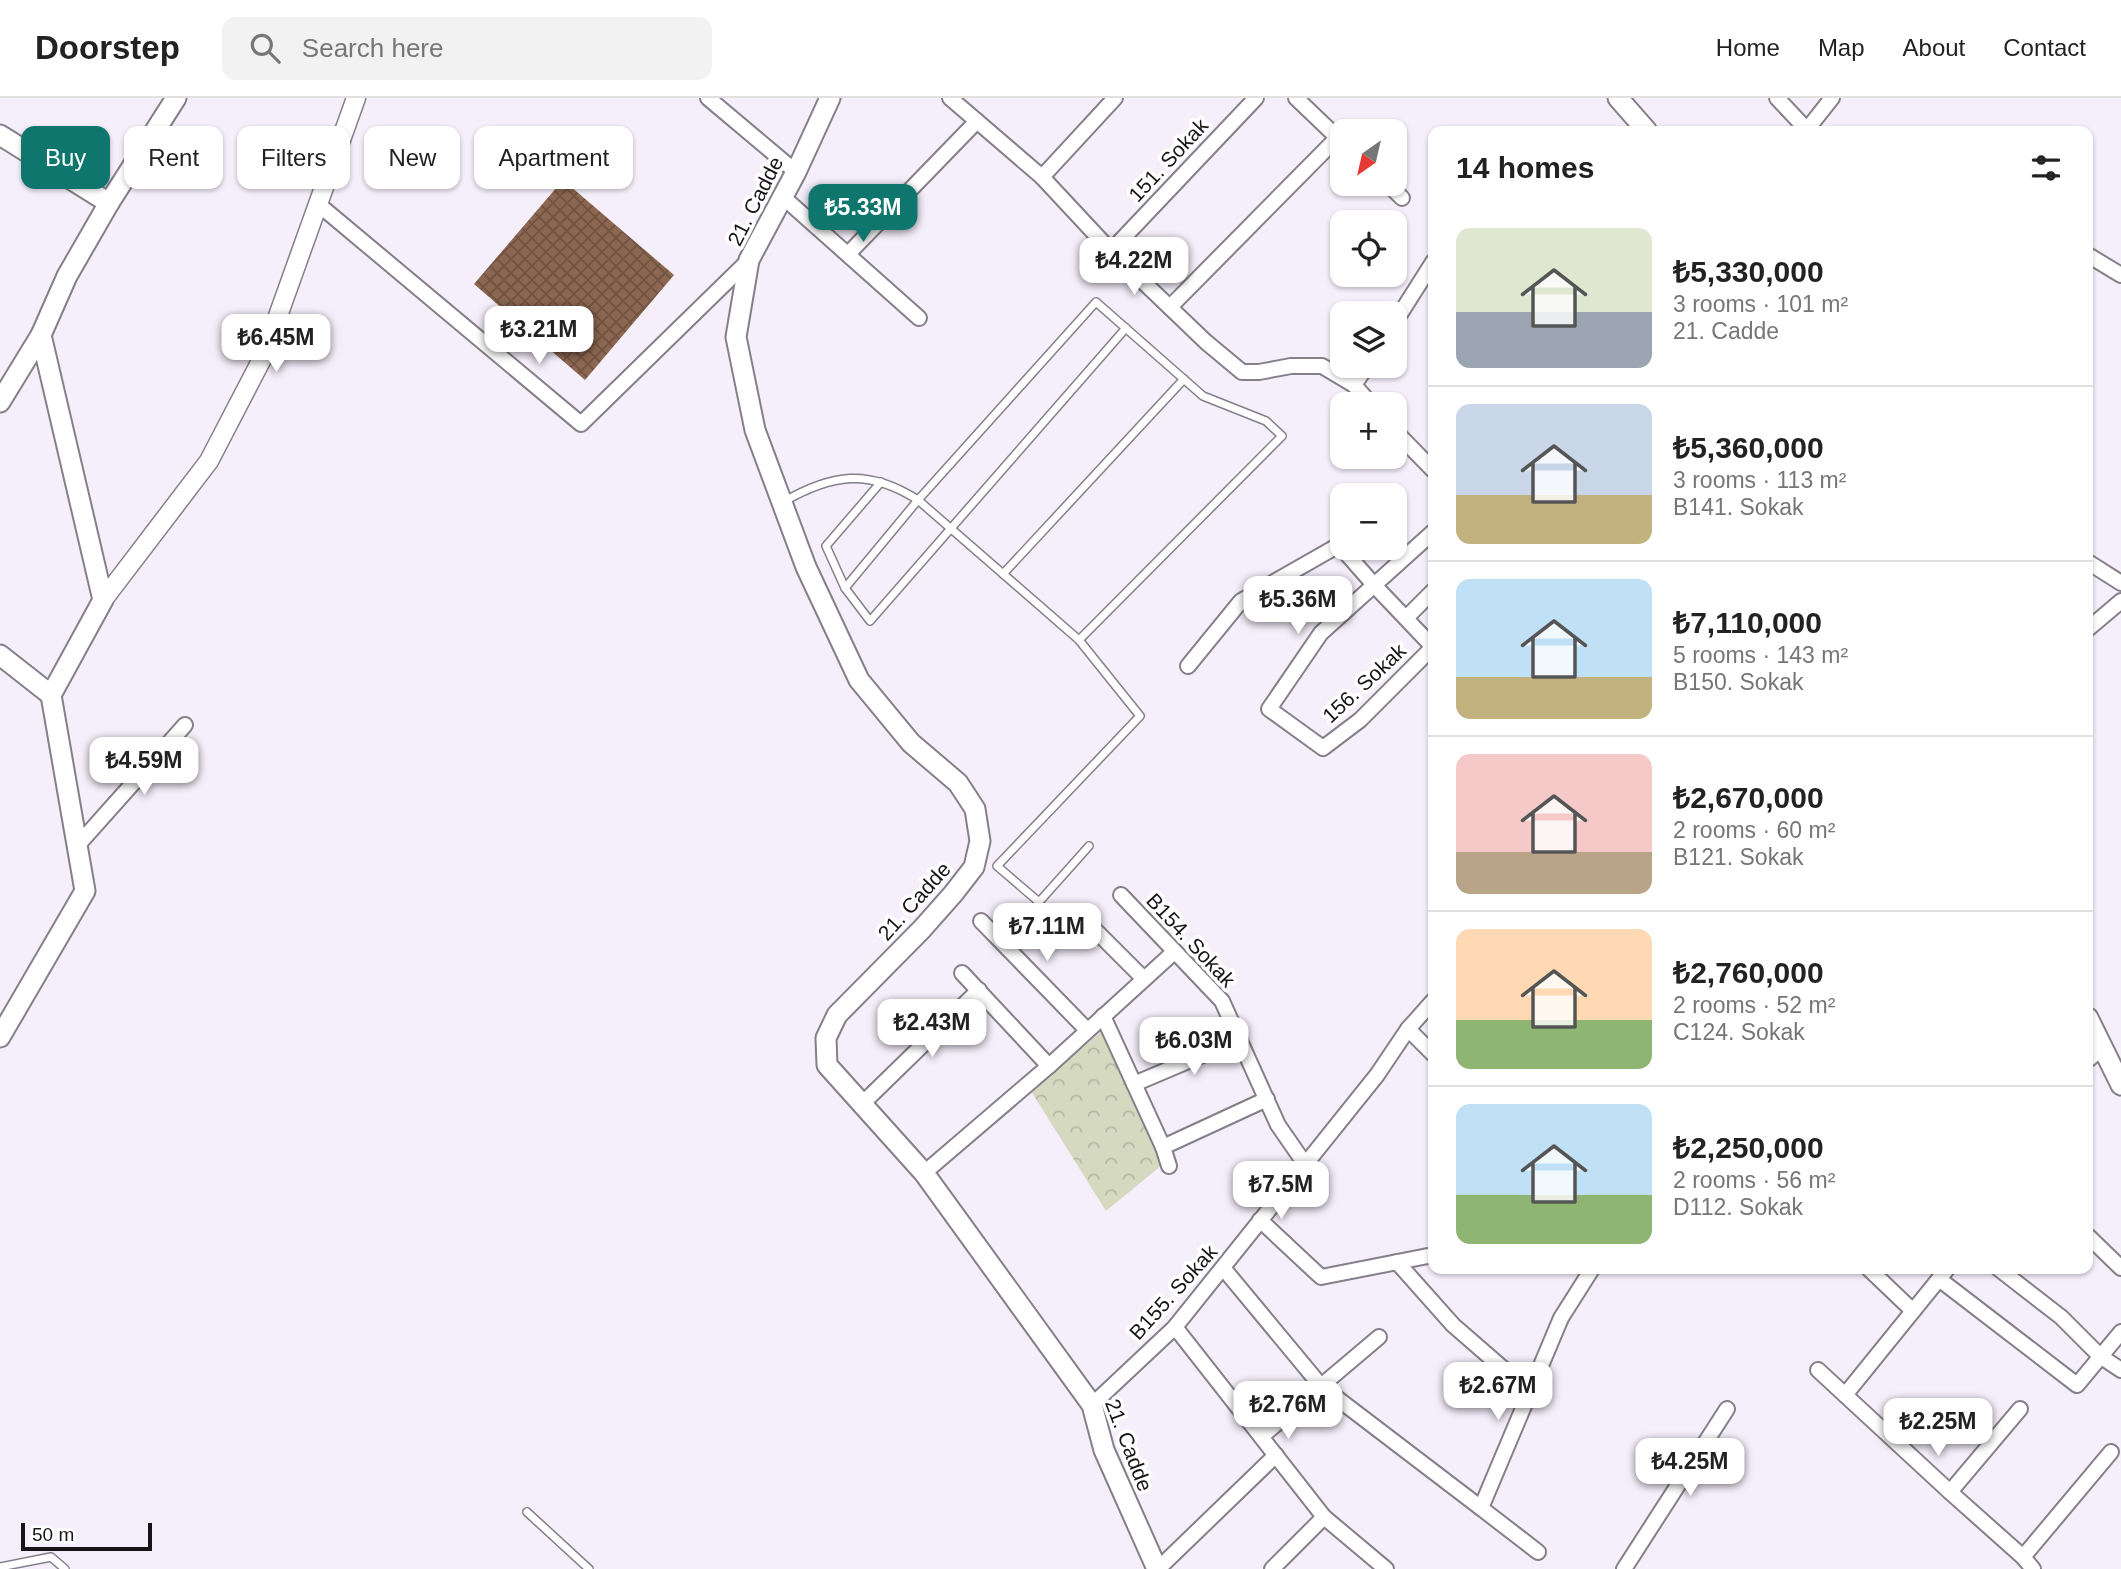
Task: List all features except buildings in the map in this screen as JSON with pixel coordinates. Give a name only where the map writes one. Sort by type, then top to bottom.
[{"type":"main road","points":[[0,402],[41,335],[67,276],[109,203],[176,98]]},
{"type":"main road","name":"21. Cadde","points":[[830,98],[796,172],[749,260],[736,337],[755,430],[806,567],[859,680],[911,743],[958,783],[975,809],[980,841],[974,867],[967,876],[922,929],[837,1015],[826,1038],[827,1065],[924,1173],[1092,1405],[1104,1450],[1157,1569]]},
{"type":"main road","points":[[1618,98],[1643,126]]},
{"type":"main road","points":[[0,135],[109,203]]},
{"type":"main road","points":[[0,1037],[85,891],[51,695],[103,600],[41,335]]},
{"type":"main road","points":[[0,655],[51,695]]},
{"type":"main road","points":[[2094,1054],[2121,1085]]},
{"type":"street","points":[[103,600],[209,461],[264,355],[356,98]]},
{"type":"street","points":[[708,98],[796,172]]},
{"type":"street","points":[[950,98],[1042,177],[1111,251],[1242,372],[1291,366],[1322,366],[1354,385],[1360,392]]},
{"type":"street","points":[[1042,177],[1115,98]]},
{"type":"street","name":"151. Sokak","points":[[1111,251],[1256,98]]},
{"type":"street","points":[[1296,98],[1330,130]]},
{"type":"street","points":[[1777,98],[1804,126]]},
{"type":"street","points":[[1811,126],[1832,98]]},
{"type":"street","points":[[848,254],[977,121]]},
{"type":"street","points":[[1170,307],[1330,149]]},
{"type":"street","points":[[783,197],[919,318]]},
{"type":"street","points":[[318,204],[581,424],[749,260]]},
{"type":"street","points":[[2093,258],[2121,275]]},
{"type":"street","points":[[1407,303],[1428,270]]},
{"type":"street","points":[[1354,385],[1359,378]]},
{"type":"street","points":[[1407,443],[1428,465]]},
{"type":"street","points":[[1375,586],[1428,536]]},
{"type":"street","name":"156. Sokak","points":[[1188,666],[1241,601],[1339,545],[1428,642]]},
{"type":"street","points":[[2093,565],[2121,583]]},
{"type":"street","name":"156. Sokak","points":[[1375,586],[1321,633],[1269,709],[1323,748],[1360,720],[1428,652]]},
{"type":"street","points":[[1406,618],[1428,596]]},
{"type":"street","points":[[2093,625],[2121,601]]},
{"type":"street","points":[[77,846],[185,725]]},
{"type":"street","name":"B154. Sokak","points":[[1121,895],[1222,1001],[1278,1125],[1305,1164]]},
{"type":"street","points":[[981,921],[1087,1030]]},
{"type":"street","points":[[1088,923],[1144,979]]},
{"type":"street","points":[[924,1173],[1049,1066],[1174,952]]},
{"type":"street","points":[[962,973],[1049,1066]]},
{"type":"street","points":[[862,1104],[979,990]]},
{"type":"street","name":"B155. Sokak","points":[[1092,1405],[1175,1327],[1224,1269],[1428,1007]]},
{"type":"street","points":[[1103,1016],[1170,1166]]},
{"type":"street","points":[[1408,1029],[1428,1049]]},
{"type":"street","points":[[1134,1084],[1240,1039]]},
{"type":"street","points":[[1163,1147],[1267,1099]]},
{"type":"street","points":[[1260,1220],[1321,1277],[1428,1256]]},
{"type":"street","points":[[2093,1241],[2121,1268]]},
{"type":"street","points":[[1397,1262],[1453,1325],[1530,1392]]},
{"type":"street","points":[[1224,1269],[1321,1385],[1538,1552]]},
{"type":"street","points":[[1481,1508],[1561,1318],[1589,1274]]},
{"type":"street","points":[[1874,1274],[1913,1311]]},
{"type":"street","points":[[1845,1395],[1943,1274],[2077,1385],[2121,1332]]},
{"type":"street","points":[[2005,1274],[2061,1317],[2100,1356],[2121,1370]]},
{"type":"street","points":[[1175,1327],[1324,1517],[1386,1569]]},
{"type":"street","points":[[1262,1436],[1379,1337]]},
{"type":"street","points":[[1818,1370],[2033,1569]]},
{"type":"street","points":[[1624,1569],[1727,1409]]},
{"type":"street","points":[[1950,1492],[2021,1409]]},
{"type":"street","points":[[2023,1557],[2111,1452]]},
{"type":"street","points":[[1157,1569],[1276,1455]]},
{"type":"street","points":[[1272,1569],[1324,1517]]},
{"type":"lane","points":[[845,589],[918,500],[1096,302],[1203,396],[1266,421],[1282,436],[1079,640]]},
{"type":"lane","points":[[881,482],[826,546],[845,589],[870,621],[1126,328]]},
{"type":"lane","points":[[1003,574],[1184,379]]},
{"type":"lane","points":[[782,503],[818,483],[840,478],[881,482],[918,500],[1079,640],[1140,716],[997,866],[1039,902],[1089,846]]},
{"type":"lane","points":[[527,1512],[589,1569]]},
{"type":"lane","points":[[0,1567],[51,1557],[65,1569]]},
{"type":"green space","points":[[1102,1031],[1162,1165],[1106,1211],[1031,1091]]}]
